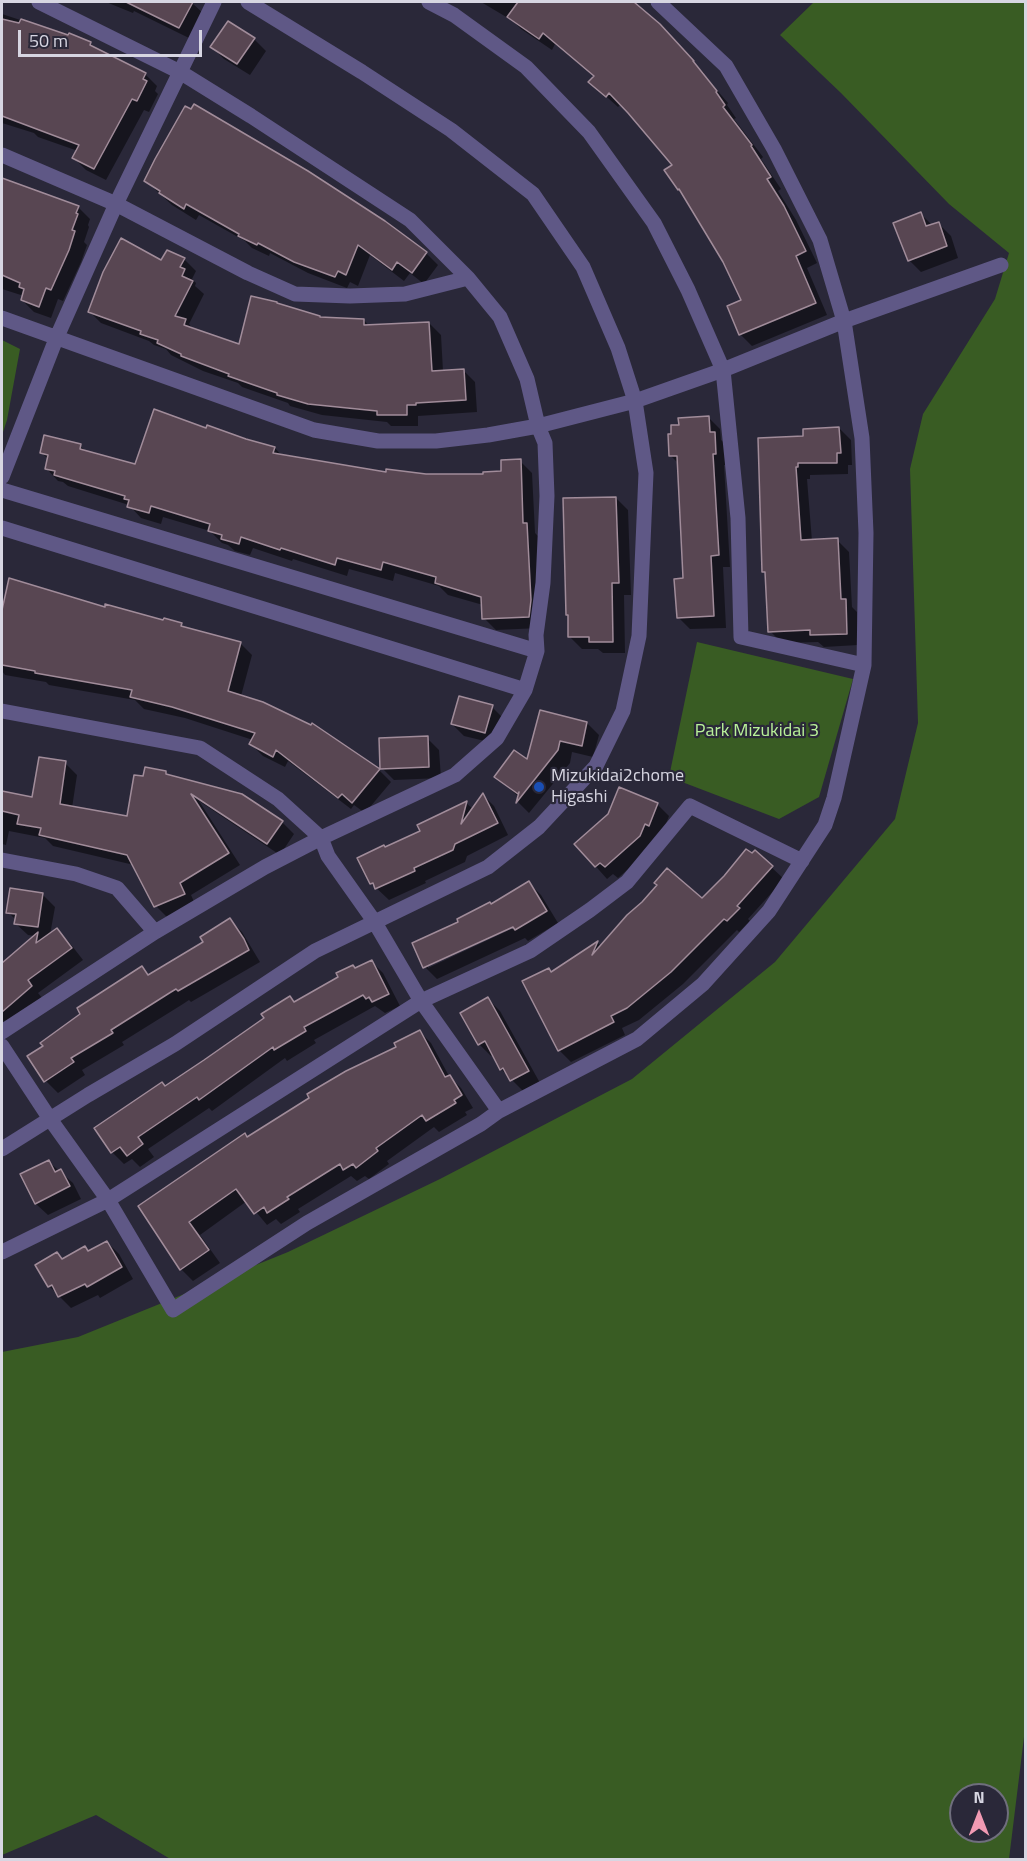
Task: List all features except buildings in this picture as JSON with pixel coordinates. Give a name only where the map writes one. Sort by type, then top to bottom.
[{"type":"street","points":[[2,1032],[155,932],[265,867],[321,838],[455,776],[497,738],[525,690],[537,651],[536,634],[543,583],[547,496],[545,443],[538,426],[527,379],[500,316],[468,278],[410,220],[180,72],[39,2]]},
{"type":"street","points":[[2,477],[56,339],[116,204],[214,2]]},
{"type":"street","points":[[2,1149],[175,1044],[315,951],[488,867],[539,827],[596,766],[623,711],[639,636],[646,473],[635,401],[618,348],[583,267],[533,194],[451,130],[248,2]]},
{"type":"street","points":[[429,2],[454,15],[526,67],[590,132],[654,223],[688,290],[723,369],[738,518],[741,637],[864,664]]},
{"type":"street","points":[[2,1046],[50,1119],[108,1200],[173,1310],[307,1223],[481,1124],[499,1111],[637,1039],[710,976],[769,911],[825,825],[834,798],[864,664],[866,533],[862,438],[844,321],[820,240],[769,140],[726,66],[658,2]]},
{"type":"street","points":[[2,155],[116,204],[248,273],[295,294],[350,296],[405,294],[468,278]]},
{"type":"street","points":[[2,318],[314,430],[378,441],[436,441],[538,426],[635,401],[844,321],[1001,265]]},
{"type":"street","points":[[2,490],[537,651]]},
{"type":"street","points":[[2,528],[525,690]]},
{"type":"street","points":[[2,711],[200,748],[278,799],[321,838],[328,856],[374,921],[421,1001],[499,1111]]},
{"type":"street","points":[[2,1252],[108,1200],[421,1001],[530,951],[627,882],[690,806],[802,861]]},
{"type":"street","points":[[2,860],[76,874],[117,888],[155,932]]},
{"type":"green space","points":[[814,2],[1025,2],[1026,1721],[1009,1859],[172,1860],[96,1815],[2,1855],[2,1352],[78,1337],[288,1252],[440,1179],[632,1079],[775,962],[895,819],[918,723],[910,469],[923,414],[995,299],[1009,253],[949,204],[841,93],[780,35]]},
{"type":"green space","points":[[2,340],[20,349],[7,420],[2,435]]},
{"type":"green space","name":"Park Mizukidai 3","points":[[697,642],[853,679],[819,797],[779,819],[669,777]]},
{"type":"place","name":"Mizukidai2chome Higashi","points":[[539,787]]}]
